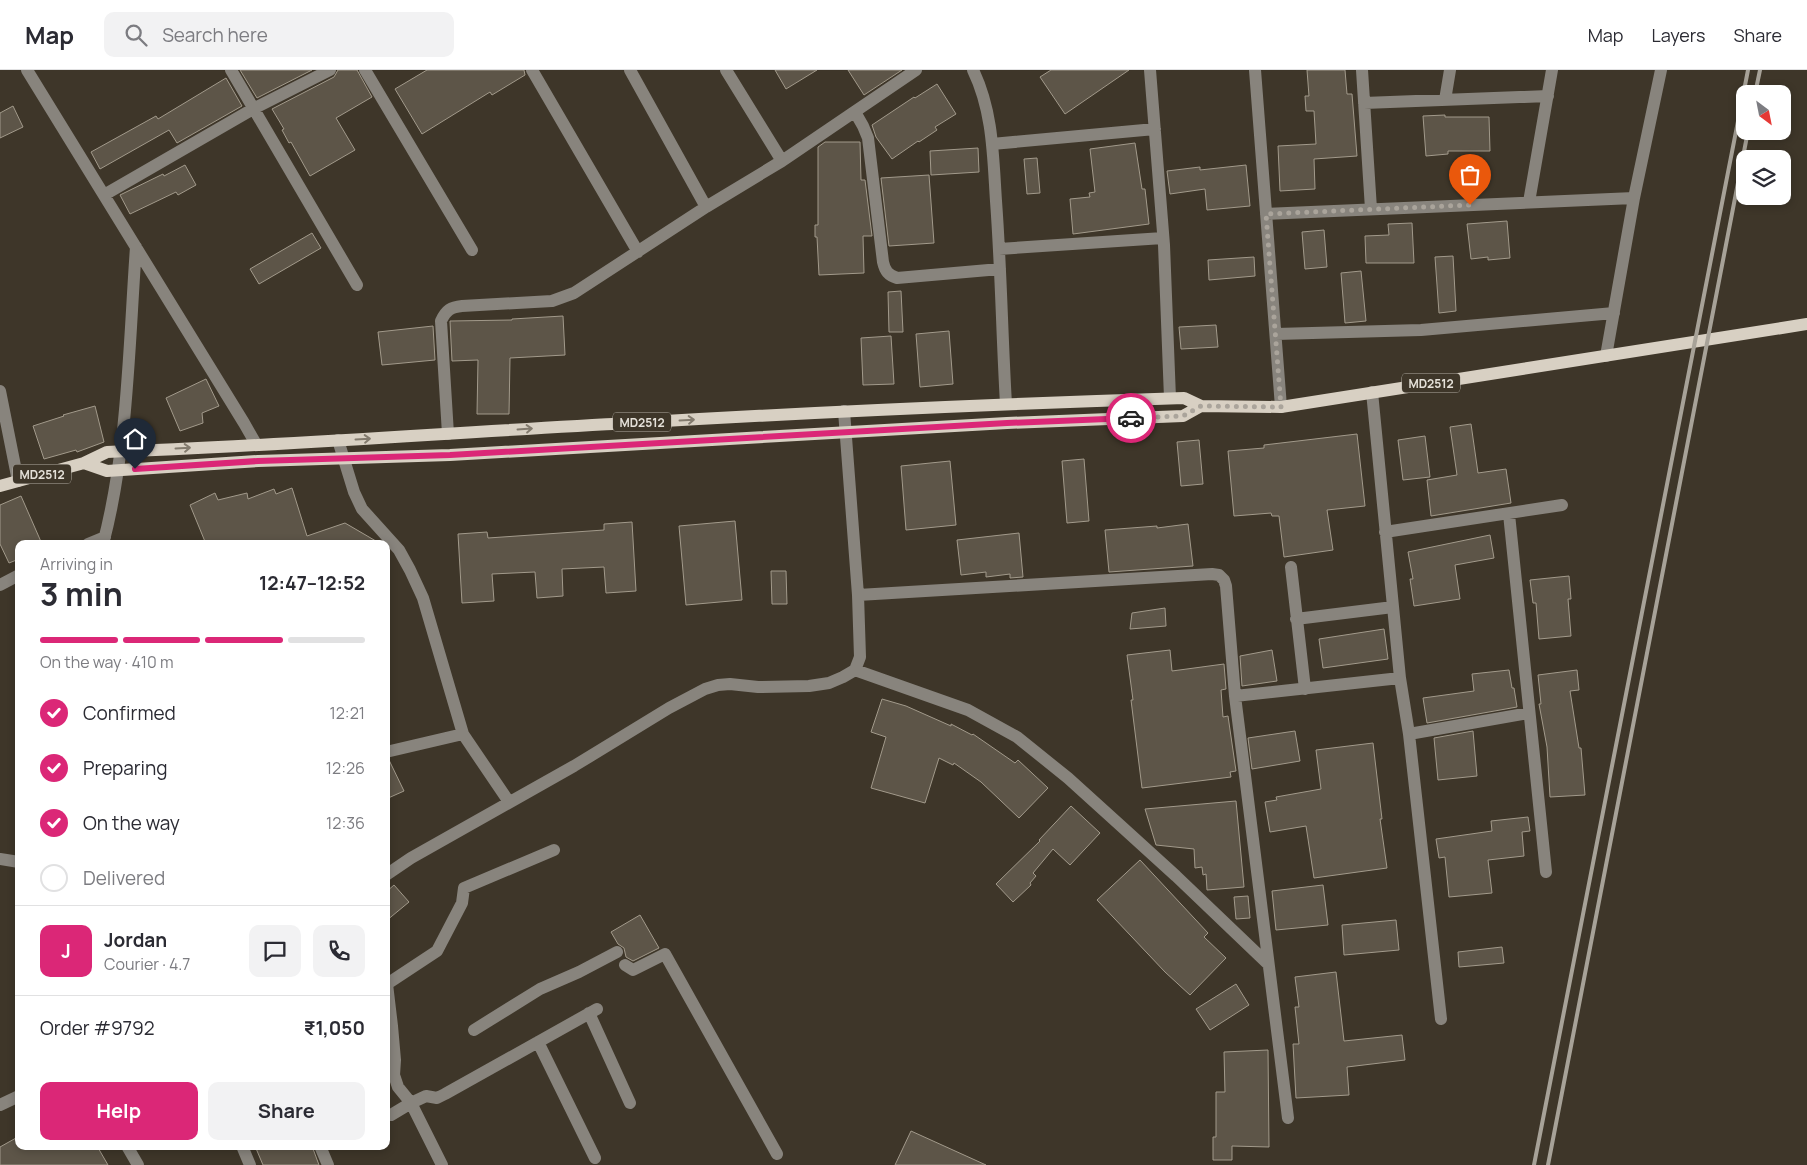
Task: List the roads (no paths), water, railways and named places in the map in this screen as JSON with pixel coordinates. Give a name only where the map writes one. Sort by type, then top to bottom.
[{"type":"main road","name":"MD2512","points":[[0,486],[84,463],[106,452],[120,451],[844,411],[1006,404],[1184,398],[1201,406],[1281,407],[1807,324]]},
{"type":"main road","name":"MD2512","points":[[84,463],[107,470],[117,470],[258,461],[460,455],[1007,423],[1183,416],[1201,406]]},
{"type":"street","points":[[27,70],[256,444]]},
{"type":"street","points":[[231,70],[357,285]]},
{"type":"street","points":[[104,195],[253,109],[330,70]]},
{"type":"street","points":[[365,70],[472,250]]},
{"type":"street","points":[[532,70],[638,252]]},
{"type":"street","points":[[630,70],[706,207]]},
{"type":"street","points":[[726,70],[782,161]]},
{"type":"street","points":[[973,70],[981,85],[989,112],[999,249],[1006,404]]},
{"type":"street","points":[[1150,70],[1163,238],[1170,398]]},
{"type":"street","points":[[1255,70],[1281,407]]},
{"type":"street","points":[[1362,70],[1371,209]]},
{"type":"street","points":[[1445,100],[1450,70]]},
{"type":"street","points":[[1530,202],[1552,70]]},
{"type":"street","points":[[1606,356],[1634,198],[1661,70]]},
{"type":"street","points":[[448,434],[441,321],[446,312],[452,307],[552,301],[574,293],[706,207],[782,161],[855,112],[908,72]]},
{"type":"street","points":[[1364,102],[1548,96]]},
{"type":"street","points":[[855,112],[868,138],[882,262],[885,271],[890,276],[897,278],[1000,269]]},
{"type":"street","points":[[992,144],[1154,129]]},
{"type":"street","points":[[1266,214],[1634,198]]},
{"type":"street","points":[[999,249],[1163,238]]},
{"type":"street","points":[[104,540],[120,451],[136,246]]},
{"type":"street","points":[[1276,334],[1421,330],[1614,313]]},
{"type":"street","points":[[0,391],[18,481]]},
{"type":"street","points":[[1372,392],[1400,678],[1441,1019]]},
{"type":"street","points":[[390,872],[411,858],[705,689],[724,685],[758,687],[809,686],[829,683],[844,678],[855,670],[860,657],[858,595],[844,411]]},
{"type":"street","points":[[338,440],[354,492],[362,509],[399,550],[423,598],[463,734],[509,802]]},
{"type":"street","points":[[1385,532],[1562,505]]},
{"type":"street","points":[[1508,514],[1546,872]]},
{"type":"street","points":[[1291,567],[1304,688]]},
{"type":"street","points":[[858,595],[1202,575],[1219,575],[1224,580],[1235,696],[1288,1118]]},
{"type":"street","points":[[0,585],[15,577]]},
{"type":"street","points":[[1296,619],[1393,607]]},
{"type":"street","points":[[855,670],[968,710],[1017,737],[1068,778],[1108,814],[1268,964]]},
{"type":"street","points":[[1235,696],[1400,678]]},
{"type":"street","points":[[1408,734],[1529,713]]},
{"type":"street","points":[[390,751],[463,734]]},
{"type":"street","points":[[390,982],[436,951],[462,903],[464,888],[554,850]]},
{"type":"street","points":[[0,859],[15,861]]},
{"type":"street","points":[[474,1030],[540,989],[617,952]]},
{"type":"street","points":[[625,965],[634,970],[665,954],[777,1154]]},
{"type":"street","points":[[390,1009],[395,1060],[394,1075],[398,1087],[411,1103],[442,1165]]},
{"type":"street","points":[[391,1115],[426,1096],[437,1098],[445,1094],[593,1011],[630,1103]]},
{"type":"street","points":[[538,1042],[595,1158]]},
{"type":"street","points":[[0,1105],[15,1098]]},
{"type":"street","points":[[129,1150],[138,1165]]},
{"type":"street","points":[[244,1150],[250,1165]]},
{"type":"street","points":[[322,1150],[328,1165]]},
{"type":"railway","points":[[1534,1165],[1748,70]]},
{"type":"railway","points":[[1757,85],[1760,70]]},
{"type":"railway","points":[[1548,1165],[1746,140]]}]
